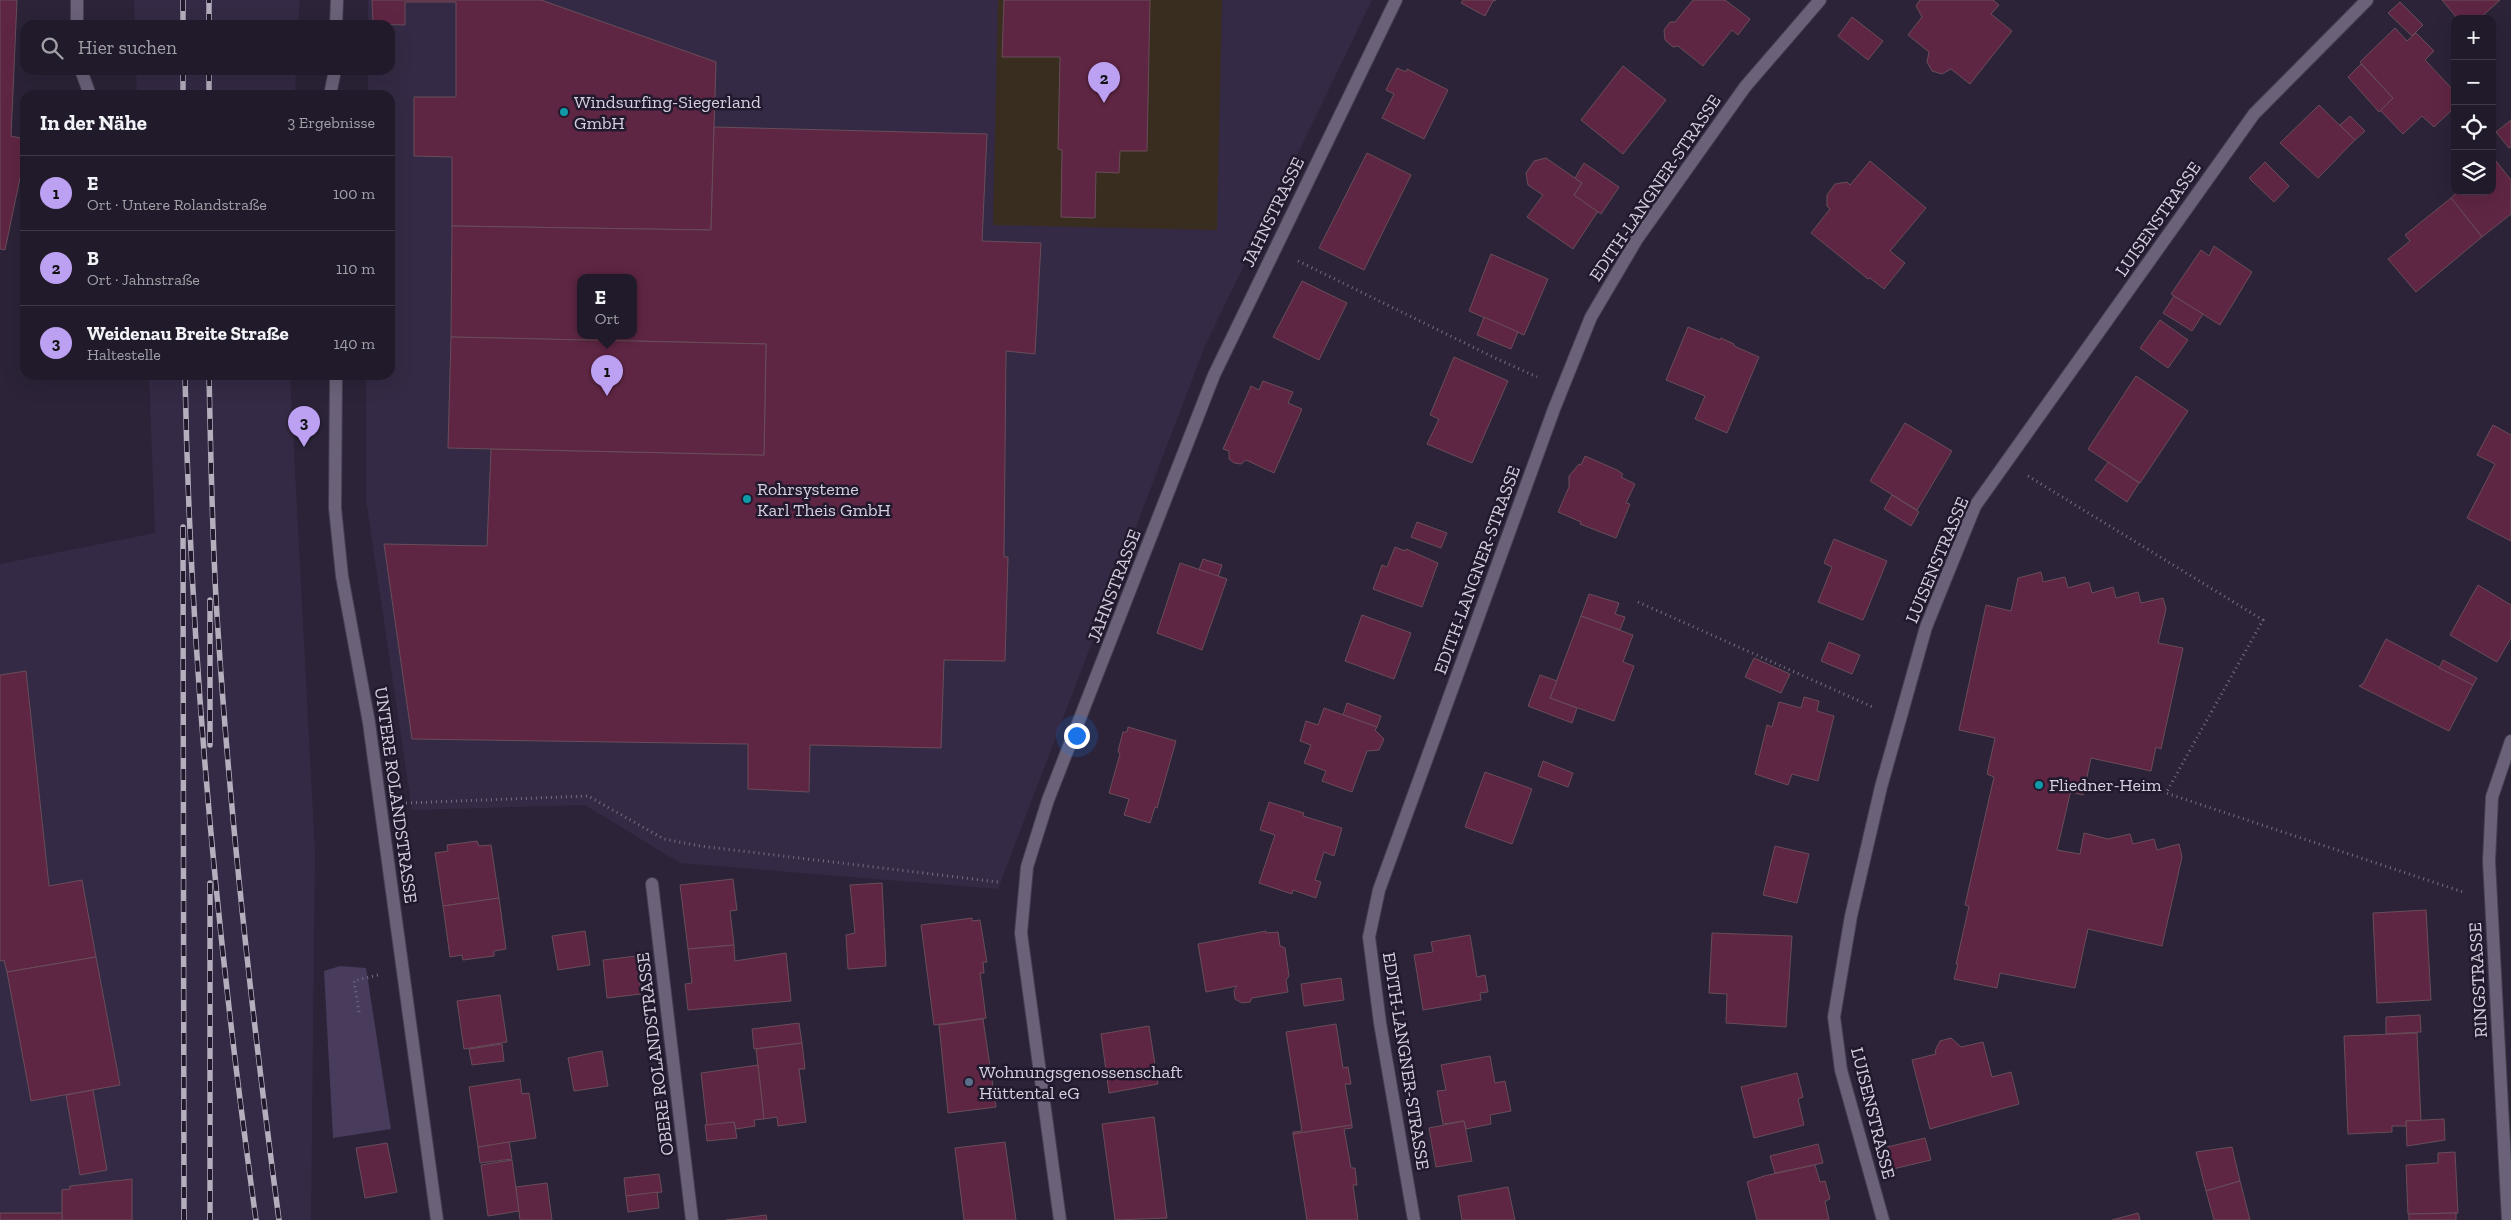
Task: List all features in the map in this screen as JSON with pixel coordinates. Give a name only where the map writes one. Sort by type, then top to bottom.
[{"type":"street","points":[[77,0],[77,20]]},
{"type":"street","points":[[336,20],[337,0]]},
{"type":"street","name":"JAHNSTRASSE","points":[[1060,1220],[1021,933],[1027,867],[1048,800],[1214,375],[1396,0]]},
{"type":"street","name":"EDITH-LANGNER-STRASSE","points":[[1414,1220],[1380,1023],[1369,937],[1379,890],[1563,388],[1591,317],[1637,239],[1745,87],[1820,0]]},
{"type":"street","name":"LUISENSTRASSE","points":[[1883,1220],[1841,1070],[1834,1018],[1851,916],[1881,788],[1926,627],[1975,506],[2254,114],[2367,0]]},
{"type":"street","points":[[83,75],[88,90]]},
{"type":"street","points":[[331,90],[334,75]]},
{"type":"street","name":"UNTERE ROLANDSTRASSE","points":[[336,380],[335,508],[342,576],[369,723],[437,1220]]},
{"type":"street","name":"RINGSTRASSE","points":[[2508,1220],[2489,861],[2492,797],[2511,741]]},
{"type":"street","name":"OBERE ROLANDSTRASSE","points":[[652,884],[692,1220]]},
{"type":"path","points":[[1300,262],[1493,357],[1563,388]]},
{"type":"path","points":[[2006,463],[2263,620],[2166,793],[2491,901]]},
{"type":"path","points":[[1638,602],[1900,719]]},
{"type":"path","points":[[381,806],[425,801],[588,796],[664,839],[700,846],[1024,885]]},
{"type":"path","points":[[359,1012],[354,981],[403,970]]},
{"type":"shaded area","points":[[134,0],[300,0],[298,20],[135,20]]},
{"type":"shaded area","points":[[368,0],[1372,0],[1205,346],[998,889],[680,863],[585,805],[412,810],[366,500],[366,380],[395,380],[395,90],[368,90],[368,75],[395,75],[395,20],[368,20]]},
{"type":"shaded area","points":[[998,0],[1222,0],[1217,230],[993,225]]},
{"type":"shaded area","points":[[136,75],[296,75],[295,90],[137,90]]},
{"type":"shaded area","points":[[149,380],[290,380],[315,852],[311,1220],[0,1220],[0,564],[155,533]]},
{"type":"shaded area","points":[[340,966],[366,968],[391,1129],[333,1138],[324,971]]},
{"type":"building","points":[[0,0],[17,0],[11,136],[20,138],[20,178],[5,250],[0,249]]},
{"type":"building","name":"Windsurfing-Siegerland GmbH","points":[[372,0],[541,0],[716,62],[711,230],[452,226],[452,157],[414,156],[414,97],[456,97],[456,2],[405,2],[405,25],[395,25],[395,20],[373,20]]},
{"type":"building","points":[[1004,0],[1150,0],[1147,151],[1120,151],[1119,173],[1096,172],[1095,218],[1061,217],[1062,150],[1058,149],[1060,57],[1002,57]]},
{"type":"building","points":[[1463,0],[1496,0],[1493,1],[1485,16],[1461,3]]},
{"type":"building","points":[[1693,0],[1725,0],[1750,19],[1738,35],[1732,30],[1703,66],[1678,46],[1673,47],[1665,40],[1664,30],[1670,22],[1675,22]]},
{"type":"building","points":[[1920,0],[1993,0],[1999,5],[1991,14],[2012,31],[1970,84],[1951,69],[1942,74],[1932,71],[1927,62],[1929,52],[1908,35],[1922,17],[1916,6]]},
{"type":"building","points":[[2442,0],[2500,0],[2483,15],[2455,15]]},
{"type":"building","points":[[2400,2],[2423,25],[2412,36],[2388,13]]},
{"type":"building","points":[[1852,17],[1883,41],[1868,60],[1838,36]]},
{"type":"building","points":[[2395,28],[2407,41],[2416,33],[2434,51],[2425,60],[2451,88],[2451,111],[2434,127],[2422,116],[2403,134],[2380,110],[2393,98],[2360,62]]},
{"type":"building","points":[[2361,64],[2393,98],[2379,112],[2348,77]]},
{"type":"building","points":[[1623,66],[1666,100],[1623,154],[1581,120]]},
{"type":"building","points":[[1397,68],[1406,72],[1407,69],[1448,90],[1424,139],[1382,118],[1394,94],[1386,90]]},
{"type":"building","points":[[2319,105],[2355,140],[2318,178],[2280,143]]},
{"type":"building","points":[[2350,116],[2365,131],[2355,140],[2340,125]]},
{"type":"building","points":[[2511,120],[2511,147],[2509,148],[2496,132]]},
{"type":"building","name":"Rohrsysteme Karl Theis GmbH","points":[[714,127],[987,134],[982,241],[1041,243],[1035,354],[1006,351],[1004,557],[1008,557],[1005,661],[944,660],[941,748],[810,745],[809,792],[748,789],[748,744],[412,739],[384,544],[487,546],[491,449],[764,455],[766,344],[451,337],[452,226],[711,230]]},
{"type":"building","points":[[1367,153],[1411,175],[1364,270],[1319,248]]},
{"type":"building","points":[[1546,158],[1582,183],[1574,195],[1598,211],[1573,249],[1527,217],[1543,195],[1528,185],[1526,173],[1534,161]]},
{"type":"building","points":[[1870,161],[1926,208],[1890,251],[1905,263],[1884,289],[1870,278],[1868,279],[1811,233],[1830,209],[1827,206],[1827,195],[1835,184],[1847,182],[1850,185]]},
{"type":"building","points":[[2496,161],[2511,180],[2511,214],[2482,237],[2451,198],[2454,195],[2496,195]]},
{"type":"building","points":[[2265,162],[2289,186],[2274,202],[2249,178]]},
{"type":"building","points":[[1584,163],[1619,187],[1601,214],[1574,195],[1582,183],[1575,178]]},
{"type":"building","points":[[2451,198],[2482,237],[2416,292],[2388,259],[2410,241],[2405,235]]},
{"type":"building","points":[[2214,246],[2252,272],[2220,325],[2171,294],[2201,250],[2209,256]]},
{"type":"building","points":[[1491,254],[1548,279],[1524,335],[1469,311]]},
{"type":"building","points":[[1302,281],[1347,303],[1319,360],[1273,337]]},
{"type":"building","points":[[2174,296],[2203,314],[2192,331],[2163,313]]},
{"type":"building","points":[[1484,317],[1518,332],[1511,349],[1477,335]]},
{"type":"building","points":[[2160,320],[2188,340],[2168,368],[2140,348]]},
{"type":"building","points":[[1688,327],[1720,340],[1721,338],[1759,357],[1727,433],[1695,419],[1705,396],[1666,380]]},
{"type":"building","points":[[451,337],[766,344],[764,455],[448,448]]},
{"type":"building","points":[[1454,357],[1508,381],[1472,463],[1427,444],[1439,419],[1430,415]]},
{"type":"building","points":[[2136,376],[2188,411],[2140,483],[2088,449]]},
{"type":"building","points":[[1263,381],[1293,392],[1288,403],[1302,409],[1274,473],[1246,460],[1241,464],[1234,463],[1229,459],[1229,451],[1223,449],[1251,386],[1259,390]]},
{"type":"building","points":[[1905,423],[1952,451],[1917,510],[1870,481]]},
{"type":"building","points":[[2493,425],[2511,435],[2511,541],[2467,518],[2495,464],[2477,455]]},
{"type":"building","points":[[1585,456],[1617,470],[1623,474],[1621,477],[1635,484],[1626,503],[1630,504],[1616,538],[1580,524],[1581,522],[1558,512],[1569,487],[1569,476],[1579,464],[1581,465]]},
{"type":"building","points":[[2108,462],[2139,483],[2127,502],[2095,480]]},
{"type":"building","points":[[1892,495],[1919,512],[1911,526],[1884,509]]},
{"type":"building","points":[[1417,522],[1447,533],[1441,548],[1411,537]]},
{"type":"building","points":[[1834,539],[1887,561],[1863,620],[1818,602],[1832,567],[1824,563]]},
{"type":"building","points":[[1395,547],[1405,551],[1406,549],[1438,563],[1422,607],[1373,589],[1382,565],[1387,567]]},
{"type":"building","points":[[1203,559],[1222,565],[1218,577],[1199,570]]},
{"type":"building","points":[[1180,563],[1227,579],[1202,650],[1157,633]]},
{"type":"building","name":"Fliedner-Heim","points":[[2041,572],[2043,582],[2065,577],[2068,588],[2089,582],[2092,593],[2113,587],[2116,598],[2138,592],[2141,603],[2163,598],[2166,609],[2158,643],[2183,648],[2161,749],[2156,747],[2151,771],[2091,758],[2083,795],[2071,792],[2070,794],[2057,850],[2080,854],[2084,833],[2108,839],[2130,834],[2133,844],[2154,839],[2157,850],[2179,844],[2182,857],[2162,946],[2088,929],[2075,988],[2000,973],[1997,988],[1954,979],[1969,906],[1965,905],[1994,777],[1987,774],[1995,738],[1959,730],[1986,605],[2011,611],[2018,578]]},
{"type":"building","points":[[2478,585],[2511,605],[2511,638],[2497,662],[2450,635]]},
{"type":"building","points":[[1589,594],[1619,603],[1615,614],[1625,617],[1620,630],[1581,616]]},
{"type":"building","points":[[1362,615],[1411,633],[1394,679],[1345,661]]},
{"type":"building","points":[[1581,616],[1633,635],[1623,662],[1634,666],[1614,721],[1550,698]]},
{"type":"building","points":[[2386,639],[2473,685],[2449,731],[2359,686],[2363,684]]},
{"type":"building","points":[[1829,642],[1860,655],[1852,674],[1821,661]]},
{"type":"building","points":[[1754,658],[1790,674],[1781,693],[1745,677]]},
{"type":"building","points":[[2443,660],[2477,678],[2473,685],[2439,668]]},
{"type":"building","points":[[26,671],[49,886],[82,880],[96,957],[7,972],[4,960],[0,961],[0,675]]},
{"type":"building","points":[[1540,675],[1557,681],[1550,698],[1577,708],[1572,723],[1528,706]]},
{"type":"building","points":[[1804,697],[1819,701],[1817,711],[1834,716],[1818,781],[1792,774],[1788,785],[1755,774],[1767,725],[1772,727],[1779,702],[1801,708]]},
{"type":"building","points":[[1347,703],[1381,716],[1377,727],[1343,715]]},
{"type":"building","points":[[1324,708],[1377,727],[1375,730],[1384,739],[1379,750],[1367,751],[1352,792],[1322,781],[1326,771],[1304,763],[1311,745],[1300,741],[1306,721],[1318,725]]},
{"type":"building","points":[[1128,727],[1176,741],[1157,808],[1155,807],[1150,823],[1124,815],[1129,799],[1109,793],[1120,754],[1118,751],[1123,732],[1127,732]]},
{"type":"building","points":[[1543,761],[1573,773],[1568,787],[1538,776]]},
{"type":"building","points":[[1485,772],[1532,789],[1512,844],[1465,827]]},
{"type":"building","points":[[1269,802],[1304,813],[1303,816],[1342,828],[1334,856],[1324,852],[1315,880],[1321,882],[1316,898],[1293,890],[1292,894],[1259,883],[1275,835],[1260,830]]},
{"type":"building","points":[[477,841],[479,846],[491,845],[499,898],[443,906],[435,853],[448,851],[447,845]]},
{"type":"building","points":[[1775,846],[1809,854],[1797,903],[1763,895]]},
{"type":"building","points":[[733,879],[737,910],[730,911],[734,945],[688,949],[680,885]]},
{"type":"building","points":[[882,883],[886,966],[848,969],[846,935],[855,933],[850,885]]},
{"type":"building","points":[[499,898],[506,949],[494,951],[494,956],[463,960],[462,955],[450,957],[443,906]]},
{"type":"building","points":[[2426,910],[2431,1000],[2377,1003],[2373,913]]},
{"type":"building","points":[[972,918],[972,921],[980,920],[987,962],[983,962],[984,973],[980,973],[986,1018],[934,1025],[921,925]]},
{"type":"building","points":[[585,931],[590,965],[558,970],[552,936]]},
{"type":"building","points":[[1266,931],[1266,933],[1278,932],[1280,946],[1285,948],[1289,976],[1286,980],[1288,992],[1252,998],[1250,1002],[1242,1003],[1235,999],[1234,990],[1237,986],[1206,992],[1198,944]]},
{"type":"building","points":[[1712,933],[1792,936],[1786,1027],[1726,1023],[1727,994],[1709,993]]},
{"type":"building","points":[[1470,935],[1477,977],[1485,975],[1488,992],[1480,993],[1481,1000],[1423,1010],[1414,955],[1433,952],[1431,942]]},
{"type":"building","points":[[734,945],[735,961],[786,953],[791,1001],[688,1010],[685,984],[692,983],[688,949]]},
{"type":"building","points":[[637,956],[641,994],[607,998],[603,960]]},
{"type":"building","points":[[96,957],[120,1085],[31,1101],[7,972]]},
{"type":"building","points":[[1341,978],[1344,1000],[1304,1006],[1301,984]]},
{"type":"building","points":[[500,995],[507,1042],[464,1049],[457,1001]]},
{"type":"building","points":[[2420,1015],[2421,1032],[2386,1034],[2386,1017]]},
{"type":"building","name":"Wohnungsgenossenschaft Hüttental eG","points":[[983,1019],[996,1107],[948,1113],[939,1025]]},
{"type":"building","points":[[799,1023],[802,1043],[754,1049],[752,1029]]},
{"type":"building","points":[[1336,1024],[1343,1068],[1348,1067],[1351,1084],[1345,1084],[1352,1125],[1293,1134],[1293,1132],[1302,1131],[1286,1032]]},
{"type":"building","points":[[1149,1026],[1158,1084],[1109,1093],[1101,1034]]},
{"type":"building","points":[[2417,1033],[2421,1121],[2406,1121],[2406,1126],[2392,1126],[2392,1132],[2348,1134],[2344,1036]]},
{"type":"building","points":[[1951,1038],[1961,1047],[1983,1042],[1992,1077],[2011,1072],[2019,1104],[1930,1129],[1912,1060],[1936,1054],[1935,1051],[1940,1041]]},
{"type":"building","points":[[802,1043],[805,1069],[799,1069],[806,1122],[778,1126],[777,1117],[764,1119],[756,1049]]},
{"type":"building","points":[[502,1044],[504,1061],[472,1065],[469,1049]]},
{"type":"building","points":[[602,1051],[608,1086],[574,1091],[568,1058]]},
{"type":"building","points":[[1490,1056],[1495,1083],[1505,1081],[1511,1111],[1490,1115],[1491,1124],[1466,1129],[1464,1121],[1443,1124],[1437,1091],[1446,1090],[1441,1065]]},
{"type":"building","points":[[758,1065],[764,1119],[754,1120],[755,1126],[736,1129],[734,1122],[707,1126],[701,1073]]},
{"type":"building","points":[[1797,1073],[1803,1097],[1798,1099],[1804,1125],[1754,1138],[1741,1087]]},
{"type":"building","points":[[520,1079],[522,1094],[529,1093],[536,1138],[478,1147],[469,1087]]},
{"type":"building","points":[[93,1090],[107,1170],[80,1175],[66,1095]]},
{"type":"building","points":[[1154,1117],[1167,1218],[1115,1220],[1102,1124]]},
{"type":"building","points":[[2444,1119],[2445,1140],[2407,1146],[2406,1121]]},
{"type":"building","points":[[1464,1121],[1472,1161],[1436,1167],[1429,1128]]},
{"type":"building","points":[[734,1122],[737,1138],[707,1141],[705,1125]]},
{"type":"building","points":[[1352,1125],[1352,1128],[1344,1129],[1351,1168],[1355,1168],[1357,1185],[1353,1185],[1358,1220],[1307,1220],[1293,1134]]},
{"type":"building","points":[[1925,1138],[1931,1160],[1893,1169],[1887,1147]]},
{"type":"building","points":[[509,1142],[512,1159],[480,1163],[478,1147]]},
{"type":"building","points":[[1005,1142],[1016,1220],[964,1220],[955,1148]]},
{"type":"building","points":[[387,1143],[397,1192],[365,1198],[356,1148]]},
{"type":"building","points":[[1818,1144],[1823,1163],[1775,1173],[1770,1156]]},
{"type":"building","points":[[2232,1147],[2240,1181],[2206,1191],[2196,1152]]},
{"type":"building","points":[[2455,1152],[2458,1213],[2408,1214],[2406,1165],[2438,1163],[2438,1153]]},
{"type":"building","points":[[512,1160],[519,1211],[488,1216],[481,1165]]},
{"type":"building","points":[[1815,1165],[1820,1182],[1825,1181],[1830,1199],[1825,1201],[1829,1220],[1757,1220],[1747,1182],[1764,1176]]},
{"type":"building","points":[[659,1174],[662,1192],[626,1196],[624,1178]]},
{"type":"building","points":[[132,1179],[132,1220],[62,1220],[62,1190],[70,1189],[70,1186]]},
{"type":"building","points":[[2240,1181],[2250,1220],[2214,1220],[2206,1191]]},
{"type":"building","points":[[547,1183],[552,1220],[520,1220],[516,1187]]},
{"type":"building","points":[[1508,1187],[1515,1220],[1462,1220],[1458,1196]]},
{"type":"building","points":[[657,1192],[659,1208],[628,1212],[626,1196]]},
{"type":"building","points":[[0,1213],[62,1213],[62,1220],[0,1220]]},
{"type":"building","points":[[2138,1213],[2140,1220],[2112,1220]]},
{"type":"building","points":[[2456,1213],[2456,1220],[2409,1220],[2409,1214]]},
{"type":"building","points":[[766,1215],[767,1220],[726,1220]]},
{"type":"railway","points":[[183,0],[183,20]]},
{"type":"railway","points":[[209,0],[209,20]]},
{"type":"railway","points":[[183,75],[183,90]]},
{"type":"railway","points":[[209,75],[209,90]]},
{"type":"railway","points":[[185,380],[188,481],[199,693],[229,1010],[256,1220]]},
{"type":"railway","points":[[209,380],[214,567],[229,779],[260,1073],[279,1220]]},
{"type":"railway","points":[[183,527],[184,1220]]},
{"type":"railway","points":[[210,600],[210,745]]},
{"type":"railway","points":[[210,883],[210,1220]]},
{"type":"place","name":"B","points":[[1104,103]]},
{"type":"place","name":"Windsurfing-Siegerland GmbH","points":[[564,112]]},
{"type":"place","name":"E","points":[[607,396]]},
{"type":"place","name":"Weidenau Breite Straße","points":[[304,447]]},
{"type":"place","name":"Rohrsysteme Karl Theis GmbH","points":[[747,499]]},
{"type":"place","name":"Fliedner-Heim","points":[[2039,785]]},
{"type":"place","name":"Wohnungsgenossenschaft Hüttental eG","points":[[969,1082]]}]
